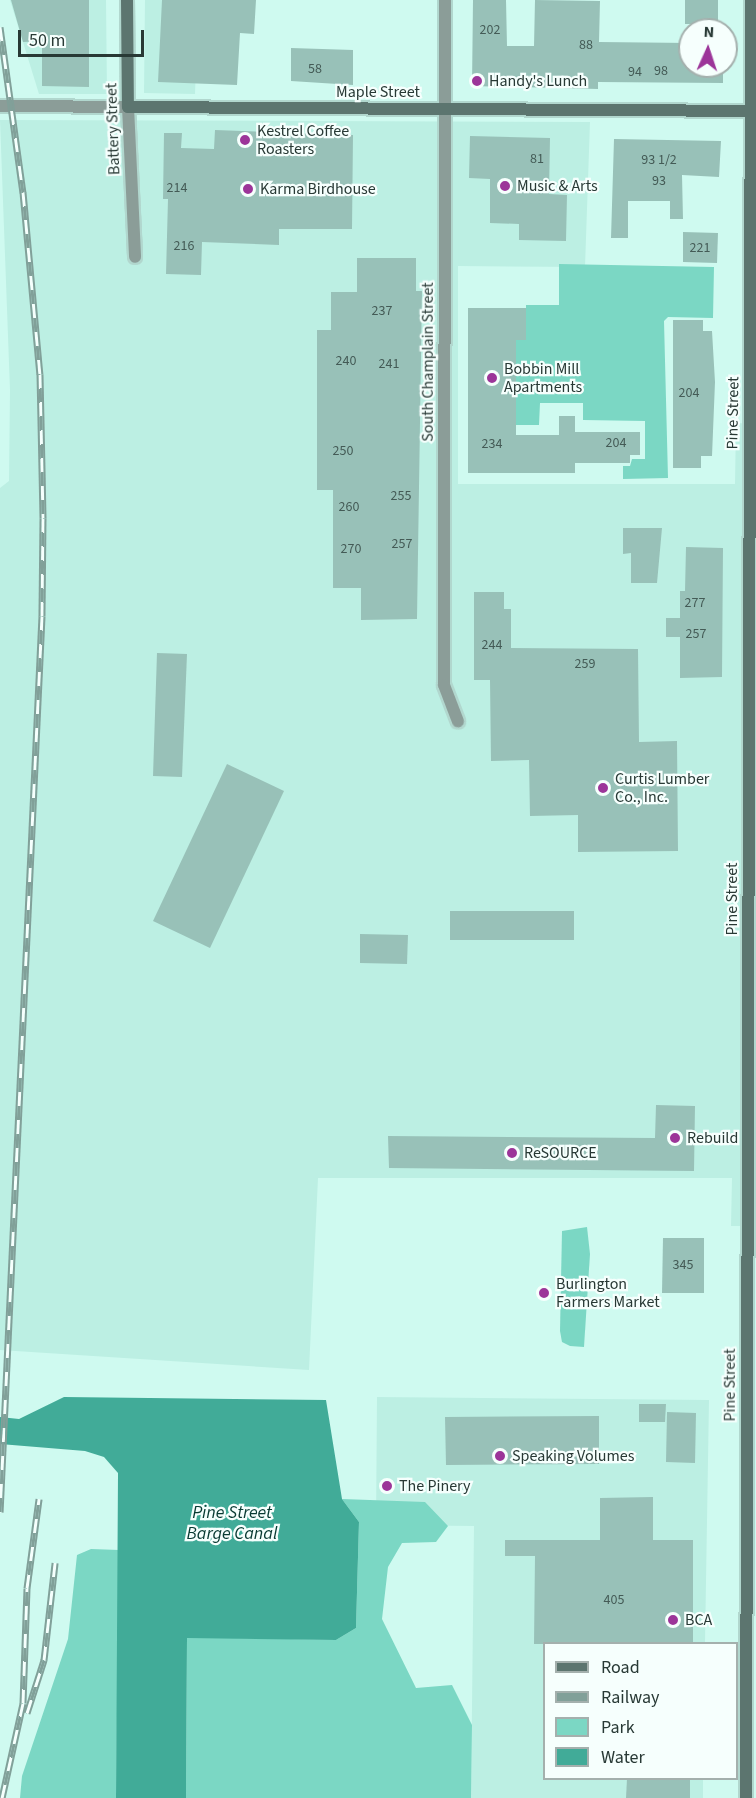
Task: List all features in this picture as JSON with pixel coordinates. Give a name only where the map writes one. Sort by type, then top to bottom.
[{"type":"main road","name":"Battery Street","points":[[127,0],[128,107]]},
{"type":"main road","name":"Pine Street","points":[[746,1798],[751,1404],[754,111],[751,0]]},
{"type":"main road","name":"Maple Street","points":[[128,107],[754,111]]},
{"type":"street","name":"South Champlain Street","points":[[445,0],[444,685],[458,721]]},
{"type":"street","name":"Maple Street","points":[[0,106],[128,107]]},
{"type":"street","name":"Battery Street","points":[[128,107],[135,257]]},
{"type":"shaded area","points":[[10,0],[106,0],[107,94],[39,94]]},
{"type":"shaded area","points":[[145,0],[198,0],[195,94],[144,93]]},
{"type":"shaded area","points":[[0,120],[590,122],[585,267],[458,266],[458,484],[735,484],[736,423],[756,424],[756,1226],[731,1226],[732,1178],[318,1178],[309,1370],[0,1350],[0,488],[9,481],[10,390]]},
{"type":"shaded area","points":[[377,1397],[709,1400],[705,1642],[543,1642],[543,1780],[703,1780],[703,1798],[471,1798],[474,1526],[376,1525]]},
{"type":"green space","points":[[559,264],[714,267],[713,318],[668,317],[664,321],[668,478],[623,479],[623,466],[630,466],[632,459],[645,459],[645,421],[583,420],[583,403],[540,403],[539,425],[514,425],[516,340],[526,340],[526,305],[559,305]]},
{"type":"green space","points":[[587,1227],[590,1254],[584,1347],[570,1346],[562,1342],[560,1331],[562,1231]]},
{"type":"green space","points":[[342,1499],[425,1502],[448,1526],[436,1542],[402,1543],[388,1567],[382,1619],[416,1688],[452,1685],[472,1725],[471,1798],[186,1798],[187,1637],[336,1640],[356,1628],[359,1522]]},
{"type":"green space","points":[[91,1549],[119,1550],[116,1798],[20,1798],[22,1776],[68,1639],[77,1555]]},
{"type":"water","name":"Pine Street Barge Canal","points":[[64,1397],[326,1400],[342,1499],[359,1522],[356,1628],[336,1640],[187,1638],[186,1798],[116,1798],[118,1473],[104,1457],[85,1451],[0,1444],[0,1417],[19,1419]]},
{"type":"building","points":[[11,0],[89,0],[89,87],[42,86],[42,41],[23,42]]},
{"type":"building","points":[[162,0],[256,0],[254,34],[240,33],[237,85],[158,82]]},
{"type":"building","points":[[473,0],[506,0],[507,46],[534,46],[535,0],[600,1],[599,42],[678,43],[678,78],[723,78],[723,83],[598,82],[598,89],[472,86]]},
{"type":"building","points":[[685,0],[718,0],[718,18],[685,18]]},
{"type":"building","points":[[291,48],[353,50],[353,85],[291,81]]},
{"type":"building","points":[[215,130],[353,135],[352,229],[279,229],[279,245],[202,242],[201,275],[166,274],[168,199],[163,199],[164,133],[182,133],[181,148],[214,149]]},
{"type":"building","name":"Music & Arts","points":[[470,136],[550,138],[549,194],[567,195],[566,241],[519,240],[519,224],[490,223],[490,179],[469,178]]},
{"type":"building","points":[[614,139],[721,141],[719,177],[682,175],[683,219],[670,219],[670,201],[628,201],[628,238],[611,238]]},
{"type":"building","points":[[683,232],[718,233],[717,263],[683,262]]},
{"type":"building","points":[[357,258],[416,258],[416,291],[422,291],[417,619],[361,620],[361,588],[333,588],[333,490],[317,490],[317,330],[331,330],[331,292],[357,292]]},
{"type":"building","name":"Bobbin Mill Apartments","points":[[468,308],[526,308],[526,340],[516,340],[516,435],[559,435],[559,416],[575,416],[575,432],[640,432],[640,455],[630,455],[630,463],[575,463],[575,473],[468,473]]},
{"type":"building","points":[[673,320],[703,320],[703,331],[712,331],[715,382],[712,456],[701,456],[701,468],[673,468]]},
{"type":"building","points":[[623,528],[662,528],[657,583],[631,583],[631,553],[623,554]]},
{"type":"building","points":[[686,547],[723,548],[722,677],[680,678],[680,637],[666,637],[666,618],[680,618],[680,591],[685,591]]},
{"type":"building","name":"Curtis Lumber Co., Inc.","points":[[474,592],[504,592],[504,609],[511,609],[511,648],[638,649],[639,742],[677,741],[678,851],[578,852],[578,815],[530,816],[529,760],[491,761],[490,680],[474,680]]},
{"type":"building","points":[[157,653],[187,654],[182,777],[153,776]]},
{"type":"building","points":[[227,764],[284,791],[210,948],[153,921]]},
{"type":"building","points":[[450,911],[574,911],[574,940],[450,940]]},
{"type":"building","points":[[360,934],[408,935],[407,964],[360,963]]},
{"type":"building","points":[[656,1105],[695,1106],[694,1171],[389,1168],[388,1136],[655,1138]]},
{"type":"building","points":[[663,1238],[704,1238],[704,1293],[662,1293]]},
{"type":"building","points":[[639,1404],[666,1404],[665,1422],[639,1422]]},
{"type":"building","points":[[667,1412],[696,1413],[695,1463],[666,1462]]},
{"type":"building","points":[[599,1416],[599,1464],[446,1465],[445,1417]]},
{"type":"building","points":[[653,1497],[653,1540],[693,1540],[693,1642],[543,1642],[543,1644],[534,1644],[535,1556],[505,1556],[505,1540],[600,1540],[600,1498]]},
{"type":"building","points":[[627,1780],[690,1780],[690,1798],[626,1798]]},
{"type":"railway","points":[[0,27],[23,192],[40,374],[43,518],[42,616],[0,1512]]},
{"type":"railway","points":[[2,1798],[23,1703],[27,1588],[39,1499]]},
{"type":"railway","points":[[27,1713],[44,1660],[55,1563]]},
{"type":"place","name":"Handy's Lunch","points":[[477,81]]},
{"type":"place","name":"Kestrel Coffee Roasters","points":[[245,140]]},
{"type":"place","name":"Music & Arts","points":[[505,186]]},
{"type":"place","name":"Karma Birdhouse","points":[[248,189]]},
{"type":"place","name":"Bobbin Mill Apartments","points":[[492,378]]},
{"type":"place","name":"Curtis Lumber Co., Inc.","points":[[603,788]]},
{"type":"place","name":"Rebuild","points":[[675,1138]]},
{"type":"place","name":"ReSOURCE","points":[[512,1153]]},
{"type":"place","name":"Burlington Farmers Market","points":[[544,1293]]},
{"type":"place","name":"Speaking Volumes","points":[[500,1456]]},
{"type":"place","name":"The Pinery","points":[[387,1486]]},
{"type":"place","name":"BCA","points":[[673,1620]]}]
